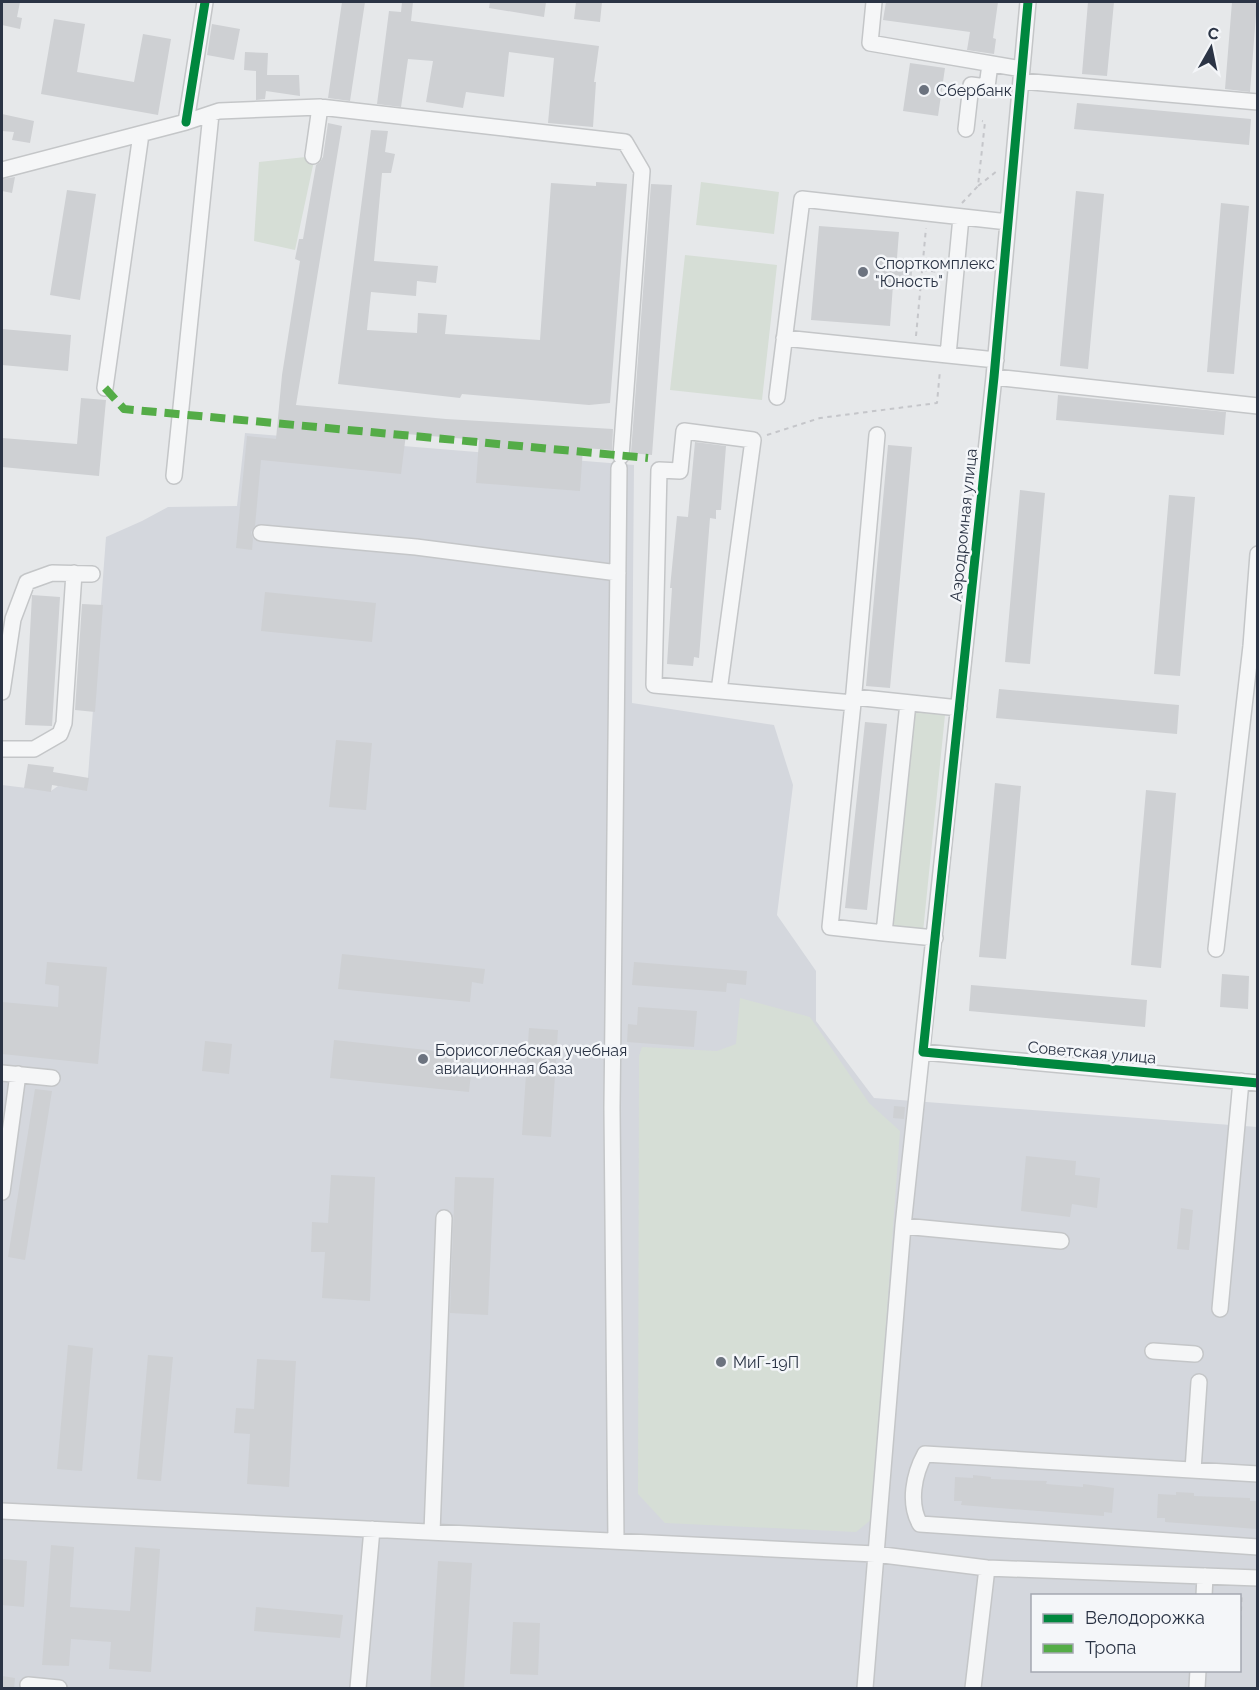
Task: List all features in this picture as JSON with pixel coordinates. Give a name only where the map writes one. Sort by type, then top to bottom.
[{"type":"street","points":[[186,123],[206,2]]},
{"type":"street","points":[[874,2],[870,43],[990,64],[1022,75],[1257,102]]},
{"type":"street","name":"Аэродромная улица","points":[[865,1689],[903,1226],[996,360],[1029,2]]},
{"type":"street","points":[[967,124],[971,85],[987,87],[990,64]]},
{"type":"street","points":[[313,156],[320,107]]},
{"type":"street","points":[[2,170],[186,123],[219,111],[320,107],[625,142],[642,171],[620,462],[612,1108],[616,1541]]},
{"type":"street","points":[[174,476],[211,114]]},
{"type":"street","points":[[105,388],[141,134]]},
{"type":"street","points":[[777,397],[802,199],[1008,222]]},
{"type":"street","points":[[943,354],[955,216]]},
{"type":"street","points":[[784,338],[996,360]]},
{"type":"street","points":[[994,378],[1257,406]]},
{"type":"street","points":[[719,691],[753,440],[684,431],[680,471],[659,470],[654,685],[719,691],[908,703],[959,708]]},
{"type":"street","points":[[877,435],[830,927],[935,938]]},
{"type":"street","points":[[261,533],[416,547],[618,573]]},
{"type":"street","points":[[1216,949],[1254,647],[1257,554]]},
{"type":"street","points":[[2,692],[14,619],[27,582],[52,573],[92,574]]},
{"type":"street","points":[[2,749],[34,749],[60,734],[63,723],[74,573]]},
{"type":"street","points":[[884,933],[908,703]]},
{"type":"street","name":"Советская улица","points":[[923,1052],[1257,1083]]},
{"type":"street","points":[[2,1073],[52,1078]]},
{"type":"street","points":[[2,1192],[18,1074]]},
{"type":"street","points":[[1221,1309],[1241,1081]]},
{"type":"street","points":[[432,1532],[444,1218]]},
{"type":"street","points":[[903,1226],[1061,1241]]},
{"type":"street","points":[[1153,1351],[1195,1354]]},
{"type":"street","points":[[1193,1470],[1199,1382]]},
{"type":"street","points":[[1257,1474],[925,1454],[917,1468],[914,1494],[915,1516],[920,1524],[1257,1547]]},
{"type":"street","points":[[2,1511],[875,1554],[987,1568],[1250,1578]]},
{"type":"street","points":[[358,1689],[372,1529]]},
{"type":"street","points":[[973,1689],[987,1568]]},
{"type":"street","points":[[1204,1594],[1205,1576]]},
{"type":"street","points":[[1197,1689],[1198,1672]]},
{"type":"street","points":[[28,1685],[59,1689]]},
{"type":"path","points":[[967,124],[985,122],[978,186]]},
{"type":"path","points":[[955,216],[978,186],[1014,158]]},
{"type":"path","points":[[915,351],[927,213]]},
{"type":"path","points":[[922,270],[946,273]]},
{"type":"path","points":[[753,440],[820,418],[937,403],[943,354]]},
{"type":"path","points":[[1241,1620],[1250,1578]]},
{"type":"shaded area","points":[[315,156],[295,250],[254,241],[259,162]]},
{"type":"shaded area","points":[[701,182],[779,192],[774,234],[696,225]]},
{"type":"shaded area","points":[[685,255],[777,265],[762,400],[670,390]]},
{"type":"shaded area","name":"Борисоглебская учебная авиационная база","points":[[245,433],[634,465],[632,703],[774,725],[793,785],[777,915],[816,971],[816,1021],[874,1098],[1257,1127],[1257,1688],[2,1688],[2,785],[51,791],[58,786],[87,790],[106,537],[168,507],[237,506]]},
{"type":"shaded area","points":[[913,712],[945,715],[923,932],[891,928]]},
{"type":"shaded area","points":[[740,998],[810,1017],[869,1103],[900,1131],[872,1519],[856,1532],[665,1523],[638,1494],[639,1056],[642,1047],[717,1051],[736,1044]]},
{"type":"building","points":[[2,2],[20,2],[17,17],[22,18],[20,29],[2,25]]},
{"type":"building","points":[[342,2],[365,2],[350,101],[328,98]]},
{"type":"building","points":[[402,2],[413,2],[411,21],[599,46],[594,82],[596,82],[593,127],[548,123],[554,58],[509,52],[504,97],[466,92],[463,108],[426,102],[433,61],[408,59],[401,107],[377,104],[389,11],[401,12]]},
{"type":"building","points":[[490,2],[546,2],[544,17],[489,8]]},
{"type":"building","points":[[576,2],[602,2],[600,22],[574,19]]},
{"type":"building","points":[[886,2],[998,2],[993,38],[996,39],[994,54],[967,50],[970,32],[883,20]]},
{"type":"building","points":[[1088,2],[1114,2],[1107,76],[1082,74]]},
{"type":"building","points":[[1232,2],[1257,2],[1250,92],[1225,89]]},
{"type":"building","points":[[54,19],[85,24],[77,72],[134,82],[143,34],[171,39],[158,115],[41,94]]},
{"type":"building","points":[[212,24],[240,29],[234,60],[207,55]]},
{"type":"building","points":[[245,52],[268,53],[267,75],[299,75],[300,96],[266,91],[265,99],[256,100],[256,71],[244,70]]},
{"type":"building","name":"Сбербанк","points":[[910,63],[945,68],[938,116],[903,111]]},
{"type":"building","points":[[1077,103],[1251,119],[1249,145],[1074,129]]},
{"type":"building","points":[[2,114],[34,121],[30,143],[12,140],[14,132],[2,131]]},
{"type":"building","points":[[328,123],[342,126],[296,405],[446,419],[613,429],[612,450],[583,448],[580,491],[476,483],[479,440],[406,434],[401,474],[261,460],[255,526],[251,532],[252,550],[236,548],[247,436],[276,439],[282,375],[300,261],[295,259],[299,239],[303,239],[316,165],[323,157]]},
{"type":"building","points":[[371,130],[388,131],[385,152],[395,154],[391,173],[382,173],[374,261],[438,266],[436,283],[417,281],[416,296],[371,292],[367,330],[417,333],[418,313],[447,315],[445,334],[540,340],[551,183],[596,186],[596,182],[627,184],[610,403],[589,405],[462,394],[460,398],[338,384]]},
{"type":"building","points":[[15,177],[12,193],[2,191],[2,179]]},
{"type":"building","points":[[651,184],[672,185],[652,455],[631,453]]},
{"type":"building","points":[[67,190],[96,194],[80,300],[50,295]]},
{"type":"building","points":[[1076,191],[1104,194],[1088,369],[1060,366]]},
{"type":"building","points":[[1221,203],[1249,206],[1234,374],[1207,372]]},
{"type":"building","name":"Спорткомплекс \"Юность\"","points":[[819,226],[899,232],[897,258],[913,259],[911,286],[893,285],[890,326],[811,320]]},
{"type":"building","points":[[2,329],[71,335],[68,371],[2,365]]},
{"type":"building","points":[[1058,395],[1226,412],[1224,435],[1056,420]]},
{"type":"building","points":[[81,398],[106,400],[99,476],[2,467],[2,438],[77,444]]},
{"type":"building","points":[[695,442],[726,446],[721,510],[716,510],[716,519],[710,518],[699,658],[694,657],[693,666],[667,664],[672,588],[670,588],[677,516],[688,517]]},
{"type":"building","points":[[888,445],[912,447],[890,688],[866,686]]},
{"type":"building","points":[[1020,490],[1045,493],[1030,664],[1005,662]]},
{"type":"building","points":[[1169,495],[1195,497],[1180,676],[1154,674]]},
{"type":"building","points":[[265,592],[376,603],[372,642],[261,631]]},
{"type":"building","points":[[32,595],[60,597],[52,726],[25,725]]},
{"type":"building","points":[[82,604],[103,605],[95,712],[75,710]]},
{"type":"building","points":[[999,689],[1179,705],[1177,734],[996,718]]},
{"type":"building","points":[[865,722],[887,724],[867,910],[845,908]]},
{"type":"building","points":[[336,740],[372,743],[366,810],[329,807]]},
{"type":"building","points":[[28,764],[54,767],[53,772],[89,778],[87,791],[52,785],[51,792],[24,788]]},
{"type":"building","points":[[995,783],[1021,786],[1006,959],[979,957]]},
{"type":"building","points":[[1146,790],[1176,793],[1161,968],[1131,965]]},
{"type":"building","points":[[342,954],[485,969],[483,984],[472,982],[470,1002],[338,989]]},
{"type":"building","points":[[47,962],[107,967],[98,1064],[2,1054],[2,1002],[58,1007],[59,986],[45,984]]},
{"type":"building","points":[[634,962],[747,971],[746,985],[727,983],[726,992],[632,985]]},
{"type":"building","points":[[1222,974],[1249,976],[1248,1009],[1220,1007]]},
{"type":"building","points":[[971,985],[1147,1000],[1145,1027],[969,1011]]},
{"type":"building","points":[[638,1007],[697,1011],[694,1047],[627,1042],[628,1024],[637,1025]]},
{"type":"building","points":[[529,1028],[558,1030],[551,1137],[522,1135]]},
{"type":"building","points":[[334,1040],[473,1055],[469,1092],[330,1078]]},
{"type":"building","points":[[205,1041],[232,1044],[229,1074],[202,1071]]},
{"type":"building","points":[[35,1089],[52,1091],[25,1260],[8,1257]]},
{"type":"building","points":[[894,1106],[905,1107],[904,1119],[893,1118]]},
{"type":"building","points":[[1026,1156],[1076,1161],[1075,1175],[1100,1178],[1097,1208],[1072,1204],[1070,1217],[1021,1211]]},
{"type":"building","points":[[331,1175],[375,1177],[370,1301],[322,1298],[325,1252],[311,1252],[312,1222],[328,1223]]},
{"type":"building","points":[[455,1177],[494,1178],[488,1315],[450,1313]]},
{"type":"building","points":[[1181,1208],[1193,1210],[1189,1250],[1177,1249]]},
{"type":"building","points":[[68,1345],[93,1348],[82,1471],[57,1469]]},
{"type":"building","points":[[148,1355],[173,1357],[161,1481],[137,1479]]},
{"type":"building","points":[[257,1359],[296,1361],[289,1487],[247,1484],[250,1434],[234,1433],[236,1408],[254,1409]]},
{"type":"building","points":[[973,1475],[991,1477],[991,1479],[1047,1481],[1046,1484],[1083,1487],[1083,1484],[1114,1488],[1112,1513],[1104,1512],[1104,1516],[961,1505],[962,1501],[954,1501],[955,1477],[973,1478]]},
{"type":"building","points":[[1176,1492],[1194,1493],[1194,1496],[1250,1498],[1250,1501],[1257,1501],[1257,1529],[1165,1522],[1165,1518],[1157,1518],[1158,1494],[1176,1495]]},
{"type":"building","points":[[51,1545],[74,1547],[70,1607],[130,1611],[135,1547],[160,1549],[151,1672],[109,1669],[111,1642],[71,1639],[69,1666],[42,1665]]},
{"type":"building","points":[[2,1559],[27,1561],[24,1607],[2,1605]]},
{"type":"building","points":[[438,1561],[472,1563],[464,1689],[430,1689]]},
{"type":"building","points":[[256,1607],[343,1615],[340,1638],[254,1631]]},
{"type":"building","points":[[513,1622],[540,1623],[538,1675],[510,1674]]},
{"type":"building","points":[[2,1676],[15,1678],[14,1689],[2,1689]]},
{"type":"marked path","points":[[105,388],[124,409],[648,458]]},
{"type":"cycle path","points":[[186,122],[205,2]]},
{"type":"cycle path","points":[[1028,2],[994,377],[923,1052],[1258,1083]]},
{"type":"place","name":"Сбербанк","points":[[924,90]]},
{"type":"place","name":"Спорткомплекс \"Юность\"","points":[[863,272]]},
{"type":"place","name":"Борисоглебская учебная авиационная база","points":[[423,1059]]},
{"type":"place","name":"МиГ-19П","points":[[721,1362]]}]
